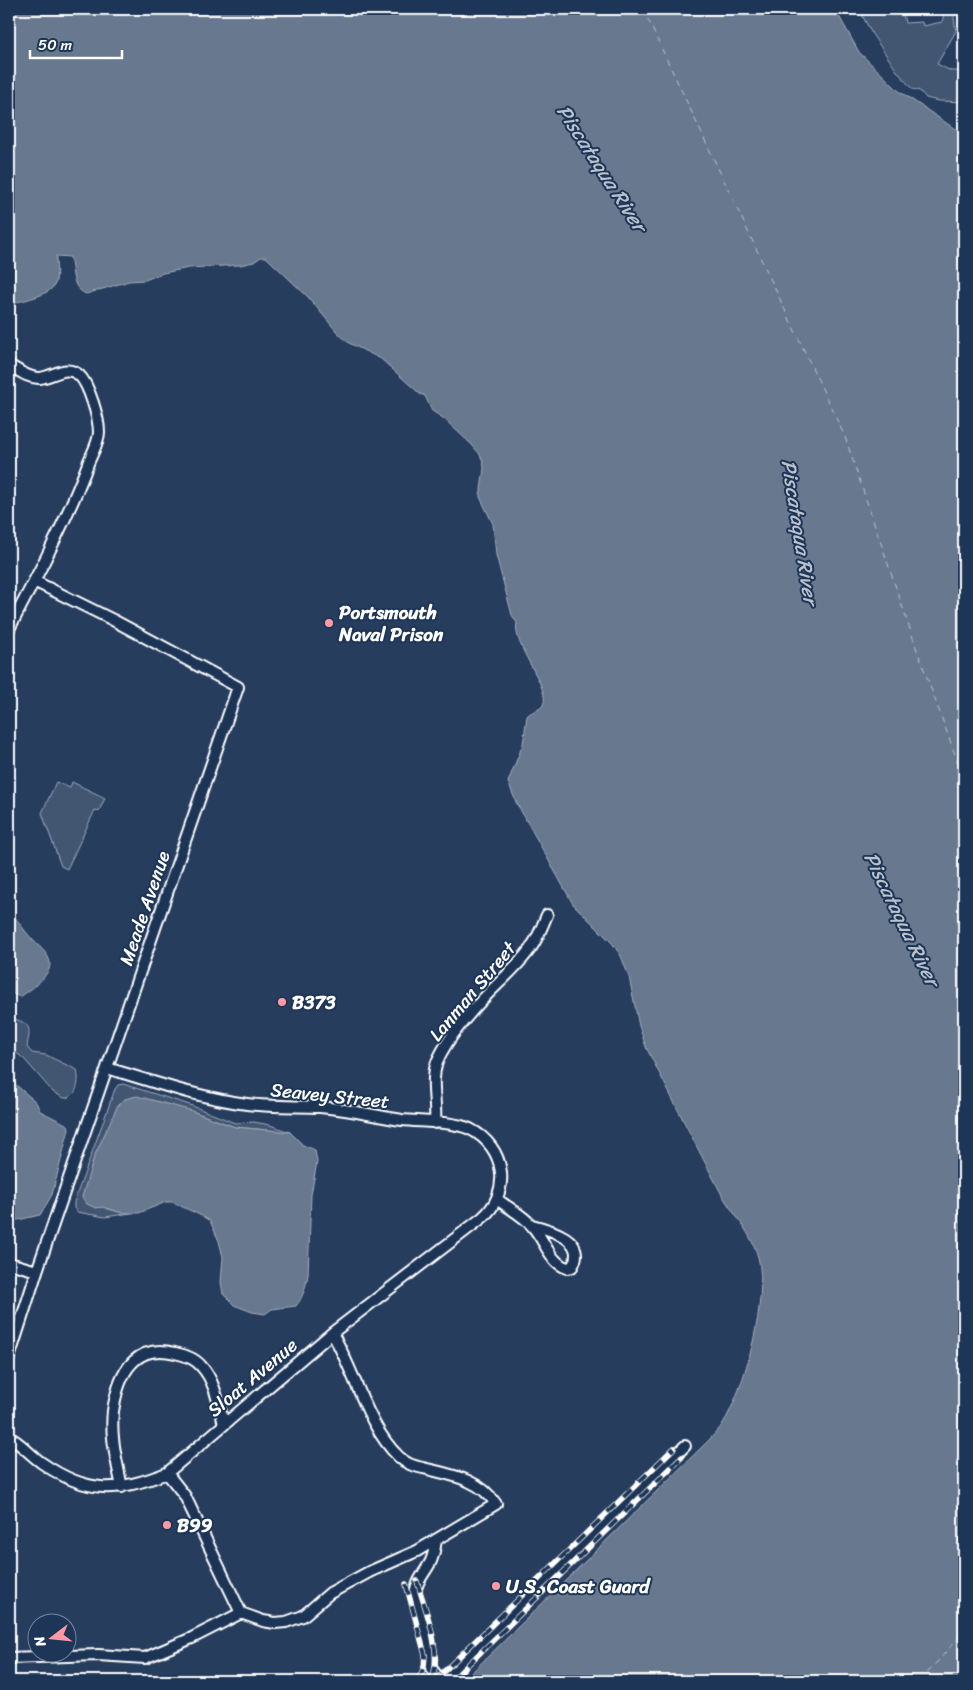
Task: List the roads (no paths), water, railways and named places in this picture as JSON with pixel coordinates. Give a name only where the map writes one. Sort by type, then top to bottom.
[{"type":"street","points":[[9,365],[33,377],[40,378],[65,370],[71,370],[79,374],[89,392],[98,420],[99,434],[83,478],[9,629]]},
{"type":"street","name":"Meade Avenue","points":[[9,1358],[37,1271],[238,688],[113,620],[34,581]]},
{"type":"street","name":"Lanman Street","points":[[435,1123],[434,1075],[442,1053],[483,999],[518,964],[534,943],[547,915]]},
{"type":"street","name":"Seavey Street","points":[[108,1068],[198,1095],[226,1101],[274,1106],[319,1107],[460,1126],[470,1130],[486,1142],[498,1160],[501,1185],[497,1199]]},
{"type":"street","points":[[497,1199],[532,1226],[558,1264],[567,1268],[572,1267],[576,1260],[576,1252],[570,1240],[556,1232],[532,1226]]},
{"type":"street","name":"Sloat Avenue","points":[[9,1437],[23,1446],[40,1462],[67,1478],[83,1484],[101,1488],[122,1487],[141,1483],[167,1473],[332,1333],[482,1218],[492,1208],[497,1199]]},
{"type":"street","points":[[9,1263],[37,1271]]},
{"type":"street","points":[[167,1473],[185,1496],[240,1613],[275,1623],[286,1622],[303,1616],[330,1593],[436,1540],[496,1504],[490,1494],[480,1486],[466,1480],[413,1466],[400,1458],[390,1448],[372,1418],[343,1351],[332,1333]]},
{"type":"street","points":[[122,1487],[113,1431],[115,1400],[128,1367],[141,1354],[159,1350],[172,1352],[200,1364],[210,1379],[224,1424]]},
{"type":"street","points":[[436,1540],[434,1554],[419,1580],[416,1595],[430,1653],[431,1668],[442,1681],[685,1446]]},
{"type":"street","points":[[9,1658],[76,1655],[145,1658],[192,1638],[240,1613]]},
{"type":"water","name":"Piscataqua River","points":[[9,9],[835,9],[859,52],[899,91],[964,135],[964,1681],[463,1681],[721,1427],[739,1390],[753,1343],[760,1295],[761,1274],[758,1257],[747,1233],[722,1195],[646,1047],[639,1026],[629,977],[621,956],[612,943],[573,904],[516,802],[508,782],[523,744],[527,716],[543,705],[544,698],[542,688],[520,642],[517,623],[512,615],[496,555],[493,524],[480,497],[484,468],[479,453],[443,418],[432,411],[425,396],[420,394],[381,359],[349,343],[337,332],[308,297],[266,257],[240,265],[189,268],[163,273],[145,280],[129,281],[86,294],[75,283],[70,257],[56,256],[56,278],[52,288],[41,295],[9,304]]},
{"type":"water","points":[[9,910],[45,953],[50,963],[47,973],[43,978],[20,997],[13,994],[9,983]]},
{"type":"water","points":[[9,1079],[36,1102],[40,1111],[68,1125],[69,1129],[52,1195],[40,1215],[18,1220],[9,1219]]},
{"type":"water","points":[[137,1096],[189,1110],[235,1127],[290,1132],[303,1145],[315,1150],[317,1162],[311,1195],[308,1275],[302,1296],[296,1306],[272,1309],[265,1314],[252,1312],[234,1305],[223,1294],[221,1282],[223,1257],[219,1241],[210,1221],[202,1216],[172,1202],[166,1202],[139,1213],[123,1213],[102,1207],[96,1208],[87,1204],[82,1197],[94,1157],[118,1105],[125,1099]]},
{"type":"railway","points":[[434,1681],[674,1448]]},
{"type":"railway","points":[[451,1681],[682,1457]]},
{"type":"railway","points":[[417,1581],[434,1645],[435,1658],[431,1681]]},
{"type":"railway","points":[[406,1584],[425,1655],[424,1667],[418,1681]]},
{"type":"place","name":"Portsmouth Naval Prison","points":[[329,623]]},
{"type":"place","name":"B373","points":[[282,1002]]},
{"type":"place","name":"B99","points":[[167,1525]]},
{"type":"place","name":"U.S. Coast Guard","points":[[496,1586]]}]
